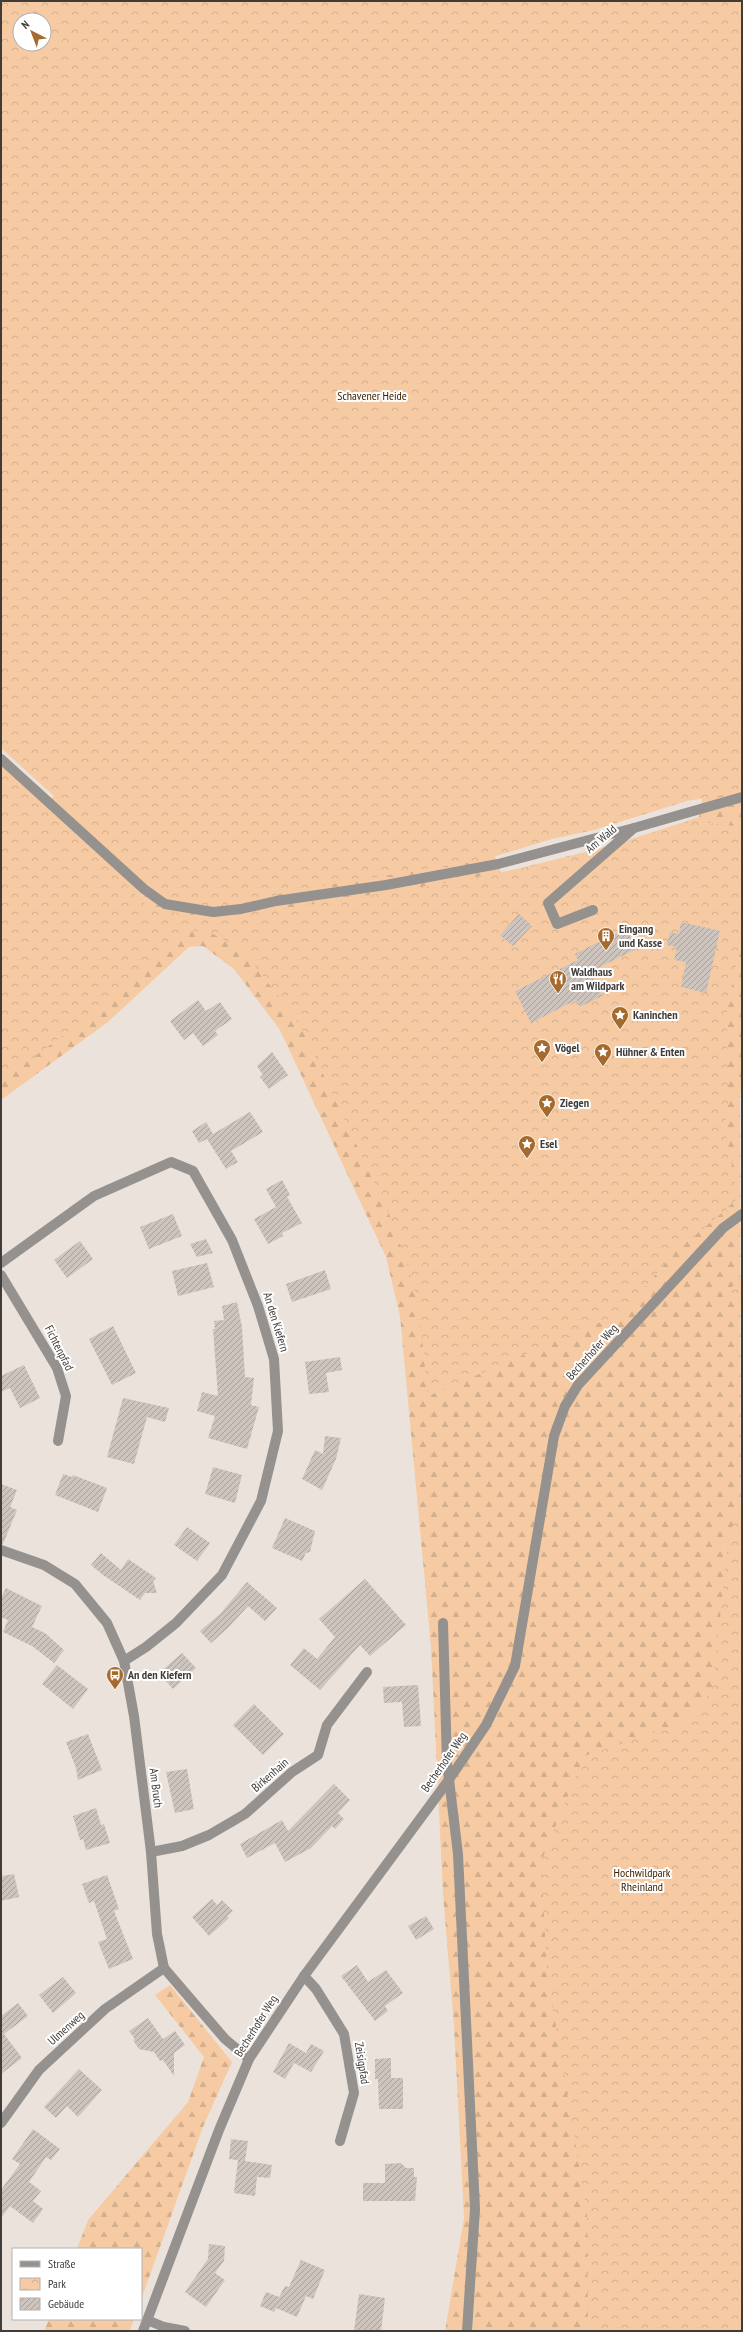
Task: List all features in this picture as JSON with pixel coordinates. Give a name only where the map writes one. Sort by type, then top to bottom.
[{"type":"street","points":[[1,759],[144,889],[165,904],[213,912],[241,909],[276,901],[386,885],[476,868],[634,828]]},
{"type":"street","name":"Am Wald","points":[[592,910],[557,924],[548,903],[634,828],[742,797]]},
{"type":"street","name":"An den Kiefern","points":[[1,1263],[94,1196],[171,1162],[193,1171],[232,1240],[258,1306],[274,1359],[278,1431],[261,1501],[222,1575],[176,1623],[146,1647],[124,1660]]},
{"type":"street","name":"Becherhofer Weg","points":[[143,2331],[219,2130],[249,2059],[304,1976],[448,1781],[486,1725],[515,1666],[554,1436],[565,1406],[578,1385],[723,1228],[742,1214]]},
{"type":"street","name":"Fichtenpfad","points":[[1,1275],[57,1368],[66,1396],[58,1441]]},
{"type":"street","name":"Am Bruch","points":[[1,1550],[44,1565],[75,1584],[107,1623],[124,1660],[151,1852],[157,1934],[164,1968],[225,2039],[249,2059]]},
{"type":"street","points":[[443,1623],[448,1781],[458,1862],[475,2209],[467,2331]]},
{"type":"street","name":"Birkenhain","points":[[151,1852],[182,1846],[209,1835],[245,1814],[292,1772],[318,1755],[327,1725],[366,1672]]},
{"type":"street","name":"Ulmenweg","points":[[1,2123],[39,2070],[105,2009],[164,1968]]},
{"type":"street","name":"Zeisigpfad","points":[[304,1976],[316,1989],[344,2034],[354,2093],[340,2141]]},
{"type":"street","points":[[148,2320],[164,2327],[185,2331]]},
{"type":"green space","points":[[1,1],[742,1],[742,1087],[740,1094],[742,2331],[445,2331],[464,2218],[454,2026],[443,1894],[431,1647],[400,1316],[386,1257],[280,1030],[234,969],[203,946],[189,947],[108,1022],[1,1100],[1,759],[49,802],[170,647],[1,541]],"holes":[[[707,774],[699,817],[613,845],[501,873],[467,781]]]},
{"type":"green space","name":"Schavener Heide","points":[[1,1],[742,1],[742,792],[687,801],[594,830],[552,839],[483,860],[290,891],[220,910],[166,898],[1,748]]},
{"type":"green space","points":[[1,764],[46,805],[146,905],[154,910],[217,918],[221,914],[296,907],[463,880],[565,859],[693,821],[735,826],[742,833],[742,934],[727,1013],[728,1102],[725,1128],[738,1198],[726,1209],[742,1230],[742,1237],[723,1212],[676,1251],[622,1313],[428,1396],[418,1303],[407,1263],[390,1216],[300,1025],[247,955],[234,945],[209,932],[185,930],[99,1009],[1,1081]]},
{"type":"green space","points":[[742,1275],[742,1312],[725,1295]]},
{"type":"green space","name":"Hochwildpark Rheinland","points":[[742,1500],[742,2331],[588,2331],[587,2213],[547,1972],[541,1862],[584,1756],[686,1722],[712,1690],[729,1535]]},
{"type":"green space","points":[[170,1985],[232,2062],[203,2127],[142,2297],[142,2248],[77,2248],[88,2220],[188,2102],[204,2057],[155,1995]]},
{"type":"green space","points":[[49,2320],[134,2320],[130,2331],[44,2331]]},
{"type":"building","points":[[519,914],[532,926],[513,946],[500,935]]},
{"type":"building","points":[[681,922],[720,931],[706,993],[681,987],[686,962],[674,960],[677,947],[667,945],[670,932],[679,934]]},
{"type":"building","name":"Waldhaus am Wildpark","points":[[626,928],[636,949],[590,972],[602,996],[580,1007],[576,1000],[531,1023],[515,991],[578,960],[575,954]]},
{"type":"building","points":[[198,1000],[206,1011],[220,1002],[232,1019],[215,1031],[218,1035],[203,1046],[193,1033],[184,1040],[170,1021]]},
{"type":"building","points":[[272,1052],[288,1075],[269,1089],[260,1077],[263,1075],[257,1066]]},
{"type":"building","points":[[250,1112],[263,1132],[231,1151],[238,1162],[226,1169],[207,1139],[199,1143],[192,1131],[206,1122],[213,1134]]},
{"type":"building","points":[[282,1180],[290,1195],[287,1197],[302,1223],[282,1233],[283,1236],[268,1244],[254,1219],[276,1207],[266,1189]]},
{"type":"building","points":[[173,1214],[182,1236],[149,1249],[140,1227]]},
{"type":"building","points":[[206,1239],[213,1253],[197,1257],[190,1244]]},
{"type":"building","points":[[80,1241],[93,1259],[67,1278],[54,1260]]},
{"type":"building","points":[[207,1263],[214,1287],[178,1296],[172,1271]]},
{"type":"building","points":[[325,1270],[331,1289],[292,1302],[286,1284]]},
{"type":"building","points":[[237,1302],[242,1327],[245,1377],[254,1378],[251,1405],[259,1407],[247,1449],[208,1438],[215,1416],[197,1411],[202,1392],[218,1396],[213,1329],[215,1329],[214,1321],[224,1320],[222,1306]]},
{"type":"building","points":[[113,1326],[136,1373],[112,1385],[89,1339]]},
{"type":"building","points":[[340,1357],[342,1370],[326,1373],[329,1392],[309,1394],[305,1362]]},
{"type":"building","points":[[24,1365],[40,1398],[20,1408],[10,1388],[1,1392],[1,1376]]},
{"type":"building","points":[[123,1398],[169,1408],[165,1422],[147,1417],[134,1464],[107,1457]]},
{"type":"building","points":[[325,1436],[341,1438],[336,1459],[322,1490],[302,1479],[315,1450],[323,1454]]},
{"type":"building","points":[[213,1467],[242,1475],[235,1503],[205,1494]]},
{"type":"building","points":[[63,1474],[72,1477],[73,1475],[107,1488],[98,1512],[55,1495]]},
{"type":"building","points":[[1,1484],[17,1490],[10,1507],[17,1510],[3,1544],[1,1544]]},
{"type":"building","points":[[285,1518],[315,1531],[310,1552],[306,1553],[302,1561],[272,1548]]},
{"type":"building","points":[[187,1527],[210,1543],[197,1561],[174,1545]]},
{"type":"building","points":[[101,1553],[121,1570],[128,1559],[156,1578],[153,1581],[157,1593],[145,1593],[140,1600],[103,1575],[91,1565]]},
{"type":"building","points":[[365,1579],[406,1625],[370,1656],[360,1645],[320,1690],[290,1665],[304,1648],[317,1659],[335,1637],[319,1619]]},
{"type":"building","points":[[247,1582],[277,1608],[265,1621],[248,1606],[228,1628],[211,1643],[200,1631],[220,1614]]},
{"type":"building","points":[[6,1588],[42,1606],[32,1627],[45,1633],[64,1650],[54,1663],[32,1646],[3,1632],[8,1620],[1,1617],[1,1598]]},
{"type":"building","points":[[182,1653],[196,1668],[173,1689],[159,1673]]},
{"type":"building","points":[[57,1665],[88,1689],[73,1709],[42,1684]]},
{"type":"building","points":[[418,1685],[421,1726],[404,1727],[402,1702],[384,1703],[383,1687]]},
{"type":"building","points":[[254,1704],[284,1734],[263,1755],[233,1725]]},
{"type":"building","points":[[88,1734],[102,1770],[78,1780],[76,1768],[66,1742]]},
{"type":"building","points":[[187,1769],[194,1809],[175,1813],[166,1772]]},
{"type":"building","points":[[334,1784],[350,1800],[338,1813],[344,1819],[335,1829],[332,1826],[311,1848],[285,1862],[275,1843],[247,1858],[240,1844],[282,1820],[288,1831]]},
{"type":"building","points":[[96,1808],[101,1825],[104,1824],[110,1843],[86,1850],[83,1839],[80,1840],[73,1816]]},
{"type":"building","points":[[14,1874],[19,1897],[1,1901],[1,1876]]},
{"type":"building","points":[[107,1875],[119,1909],[114,1911],[133,1959],[109,1969],[98,1942],[107,1939],[94,1901],[89,1903],[82,1884]]},
{"type":"building","points":[[212,1899],[217,1905],[222,1900],[233,1911],[227,1916],[229,1918],[209,1936],[192,1917]]},
{"type":"building","points":[[426,1916],[434,1929],[416,1940],[408,1926]]},
{"type":"building","points":[[357,1965],[368,1982],[386,1970],[403,1993],[385,2006],[388,2011],[375,2021],[341,1976]]},
{"type":"building","points":[[63,1977],[76,1993],[53,2013],[39,1995]]},
{"type":"building","points":[[18,2003],[28,2016],[4,2034],[22,2058],[1,2074],[1,2016]]},
{"type":"building","points":[[148,2018],[163,2039],[175,2031],[185,2045],[174,2053],[174,2076],[163,2060],[160,2061],[154,2052],[139,2049],[133,2040],[135,2039],[129,2031]]},
{"type":"building","points":[[289,2043],[306,2053],[311,2044],[324,2051],[311,2072],[294,2063],[285,2079],[273,2072]]},
{"type":"building","points":[[391,2058],[391,2078],[403,2078],[403,2109],[379,2109],[378,2079],[375,2079],[375,2059]]},
{"type":"building","points":[[79,2069],[102,2090],[78,2117],[67,2106],[56,2118],[44,2107]]},
{"type":"building","points":[[33,2129],[60,2149],[51,2160],[46,2157],[29,2182],[41,2191],[33,2201],[43,2209],[33,2223],[10,2206],[1,2218],[1,2190],[20,2164],[12,2159]]},
{"type":"building","points":[[231,2139],[248,2141],[245,2161],[272,2165],[270,2178],[257,2177],[255,2196],[234,2193],[238,2160],[229,2159]]},
{"type":"building","points":[[401,2163],[406,2168],[414,2168],[414,2177],[417,2177],[415,2201],[363,2201],[363,2183],[385,2183],[385,2164]]},
{"type":"building","points":[[209,2244],[225,2246],[224,2261],[215,2273],[225,2280],[206,2307],[185,2292],[208,2259]]},
{"type":"building","points":[[301,2260],[325,2270],[313,2299],[306,2296],[297,2317],[276,2308],[274,2312],[260,2306],[266,2292],[279,2297],[285,2286],[289,2287]]},
{"type":"building","points":[[359,2294],[385,2298],[381,2331],[354,2331]]},
{"type":"place","name":"Eingang und Kasse","points":[[606,951]]},
{"type":"place","name":"Waldhaus am Wildpark","points":[[558,994]]},
{"type":"place","name":"Kaninchen","points":[[620,1030]]},
{"type":"place","name":"Vögel","points":[[542,1063]]},
{"type":"place","name":"Hühner & Enten","points":[[603,1067]]},
{"type":"place","name":"Ziegen","points":[[547,1118]]},
{"type":"place","name":"Esel","points":[[527,1159]]},
{"type":"place","name":"An den Kiefern","points":[[115,1690]]}]
